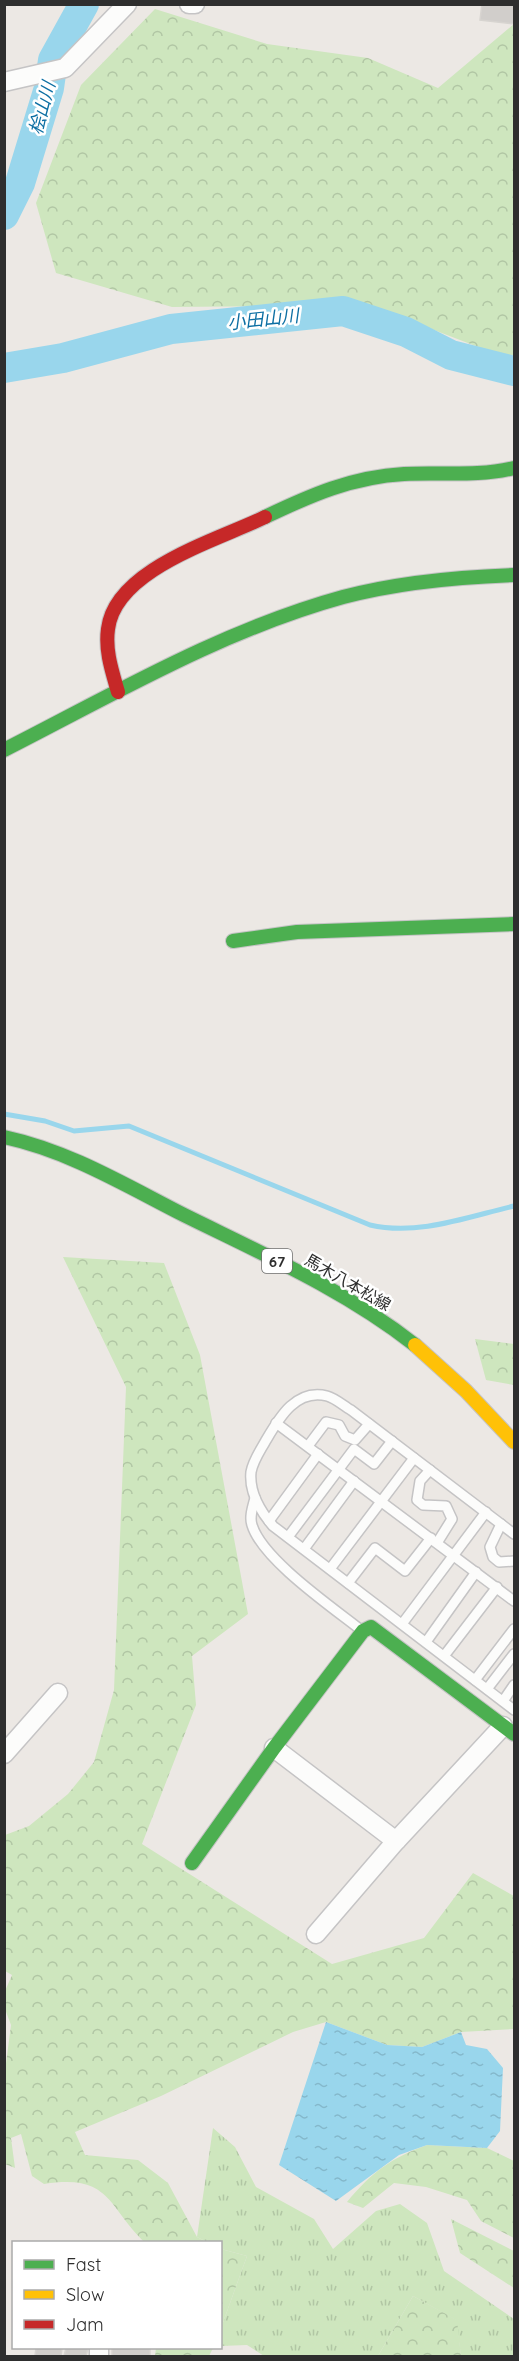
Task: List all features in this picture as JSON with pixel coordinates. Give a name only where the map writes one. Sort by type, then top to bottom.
[{"type":"street","points":[[4,82],[65,68],[127,4]]},
{"type":"street","points":[[189,4],[195,4]]},
{"type":"street","points":[[118,692],[111,676],[104,643],[108,622],[122,594],[153,567],[342,483],[438,472],[495,474],[514,468]]},
{"type":"street","points":[[4,750],[245,631],[323,603],[405,585],[514,575]]},
{"type":"street","points":[[233,941],[297,932],[514,924]]},
{"type":"street","name":"馬木八本松線","points":[[4,1137],[42,1145],[116,1180],[351,1301],[430,1356],[471,1395],[514,1442]]},
{"type":"street","points":[[192,1863],[274,1748],[363,1632],[371,1627],[509,1730],[396,1841],[316,1934]]},
{"type":"street","points":[[4,1754],[58,1693]]},
{"type":"street","points":[[274,1748],[396,1841]]},
{"type":"lane","points":[[514,1534],[392,1441],[328,1396],[310,1396],[288,1407],[253,1462],[251,1474],[255,1495],[260,1509],[269,1521],[288,1538],[514,1710]]},
{"type":"lane","points":[[308,1446],[326,1422],[339,1425],[345,1436],[355,1440],[369,1424]]},
{"type":"lane","points":[[276,1423],[514,1600]]},
{"type":"lane","points":[[288,1538],[354,1449],[374,1464],[392,1441]]},
{"type":"lane","points":[[269,1521],[318,1454]]},
{"type":"lane","points":[[330,1569],[414,1458]]},
{"type":"lane","points":[[348,1583],[375,1548],[405,1571],[452,1519],[446,1506],[423,1505],[417,1500],[420,1481],[430,1470]]},
{"type":"lane","points":[[304,1549],[354,1481]]},
{"type":"lane","points":[[255,1495],[250,1522],[257,1539],[298,1581],[363,1632]]},
{"type":"lane","points":[[402,1624],[486,1512]]},
{"type":"lane","points":[[501,1524],[490,1547],[493,1557],[499,1562],[514,1561]]},
{"type":"lane","points":[[426,1642],[476,1572]]},
{"type":"lane","points":[[444,1656],[497,1587]]},
{"type":"lane","points":[[475,1680],[514,1629]]},
{"type":"lane","points":[[487,1689],[514,1654]]},
{"type":"lane","points":[[503,1701],[514,1685]]},
{"type":"green space","points":[[155,9],[267,44],[368,58],[438,88],[514,24],[514,355],[499,355],[369,305],[172,307],[56,273],[36,203],[81,85]]},
{"type":"green space","points":[[63,1257],[164,1263],[200,1355],[248,1614],[192,1656],[196,1705],[142,1844],[332,1964],[424,1938],[473,1873],[514,1896],[514,2029],[461,2032],[422,2047],[387,2045],[326,2022],[293,2032],[161,2096],[75,2132],[85,2155],[138,2160],[168,2183],[197,2237],[205,2241],[143,2241],[113,2204],[95,2188],[66,2182],[44,2184],[32,2176],[21,2134],[11,2138],[15,2168],[5,2164],[4,2079],[11,2025],[5,2009],[5,1991],[12,1975],[5,1971],[5,1835],[29,1826],[68,1794],[94,1762],[114,1690],[126,1387]]},
{"type":"green space","points":[[475,1339],[514,1344],[514,1385],[486,1380]]},
{"type":"green space","points":[[213,2128],[235,2147],[256,2187],[314,2219],[333,2249],[376,2211],[400,2204],[427,2223],[444,2271],[514,2319],[514,2356],[461,2356],[456,2320],[413,2296],[378,2356],[264,2356],[247,2345],[222,2346],[222,2325],[247,2256],[222,2249],[222,2241],[205,2241],[197,2237]]},
{"type":"green space","points":[[427,2145],[487,2148],[514,2161],[514,2238],[481,2221],[467,2200],[426,2187],[394,2183],[363,2208],[347,2202],[383,2167]]},
{"type":"green space","points":[[451,2219],[514,2251],[514,2288],[460,2253]]},
{"type":"green space","points":[[222,2249],[247,2256],[222,2325]]},
{"type":"green space","points":[[413,2296],[457,2320],[461,2356],[378,2356]]},
{"type":"green space","points":[[156,2349],[212,2349],[209,2356],[155,2356]]},
{"type":"water","points":[[326,2022],[387,2045],[422,2047],[461,2032],[466,2045],[487,2049],[503,2068],[500,2131],[487,2148],[427,2145],[399,2155],[336,2201],[279,2165]]},
{"type":"building","points":[[482,4],[514,4],[514,24],[480,20]]},
{"type":"building","points":[[36,2349],[62,2349],[61,2356],[35,2356]]},
{"type":"building","points":[[66,2349],[88,2349],[86,2356],[64,2356]]},
{"type":"building","points":[[112,2349],[150,2349],[150,2356],[112,2356]]},
{"type":"waterway","name":"桧山川","points":[[4,215],[20,183],[49,88],[53,60],[84,4]]},
{"type":"waterway","name":"小田山川","points":[[4,368],[63,358],[171,329],[343,311],[406,332],[451,355],[514,371]]},
{"type":"waterway","points":[[4,1114],[45,1121],[74,1131],[129,1126],[370,1225],[388,1228],[424,1227],[514,1206]]},
{"type":"traffic: fast","points":[[265,517],[332,488],[367,479],[404,474],[459,474],[514,468]]},
{"type":"traffic: fast","points":[[4,750],[212,645],[298,611],[343,597],[407,584],[514,575]]},
{"type":"traffic: fast","points":[[233,941],[297,932],[514,924]]},
{"type":"traffic: fast","points":[[4,1137],[74,1160],[273,1259],[332,1290],[415,1345]]},
{"type":"traffic: fast","points":[[192,1863],[274,1748],[363,1631],[371,1627],[514,1734]]},
{"type":"traffic: slow","points":[[415,1345],[466,1391],[514,1442]]},
{"type":"traffic: jam","points":[[118,692],[111,669],[107,637],[115,608],[129,589],[148,573],[172,559],[265,517]]}]
